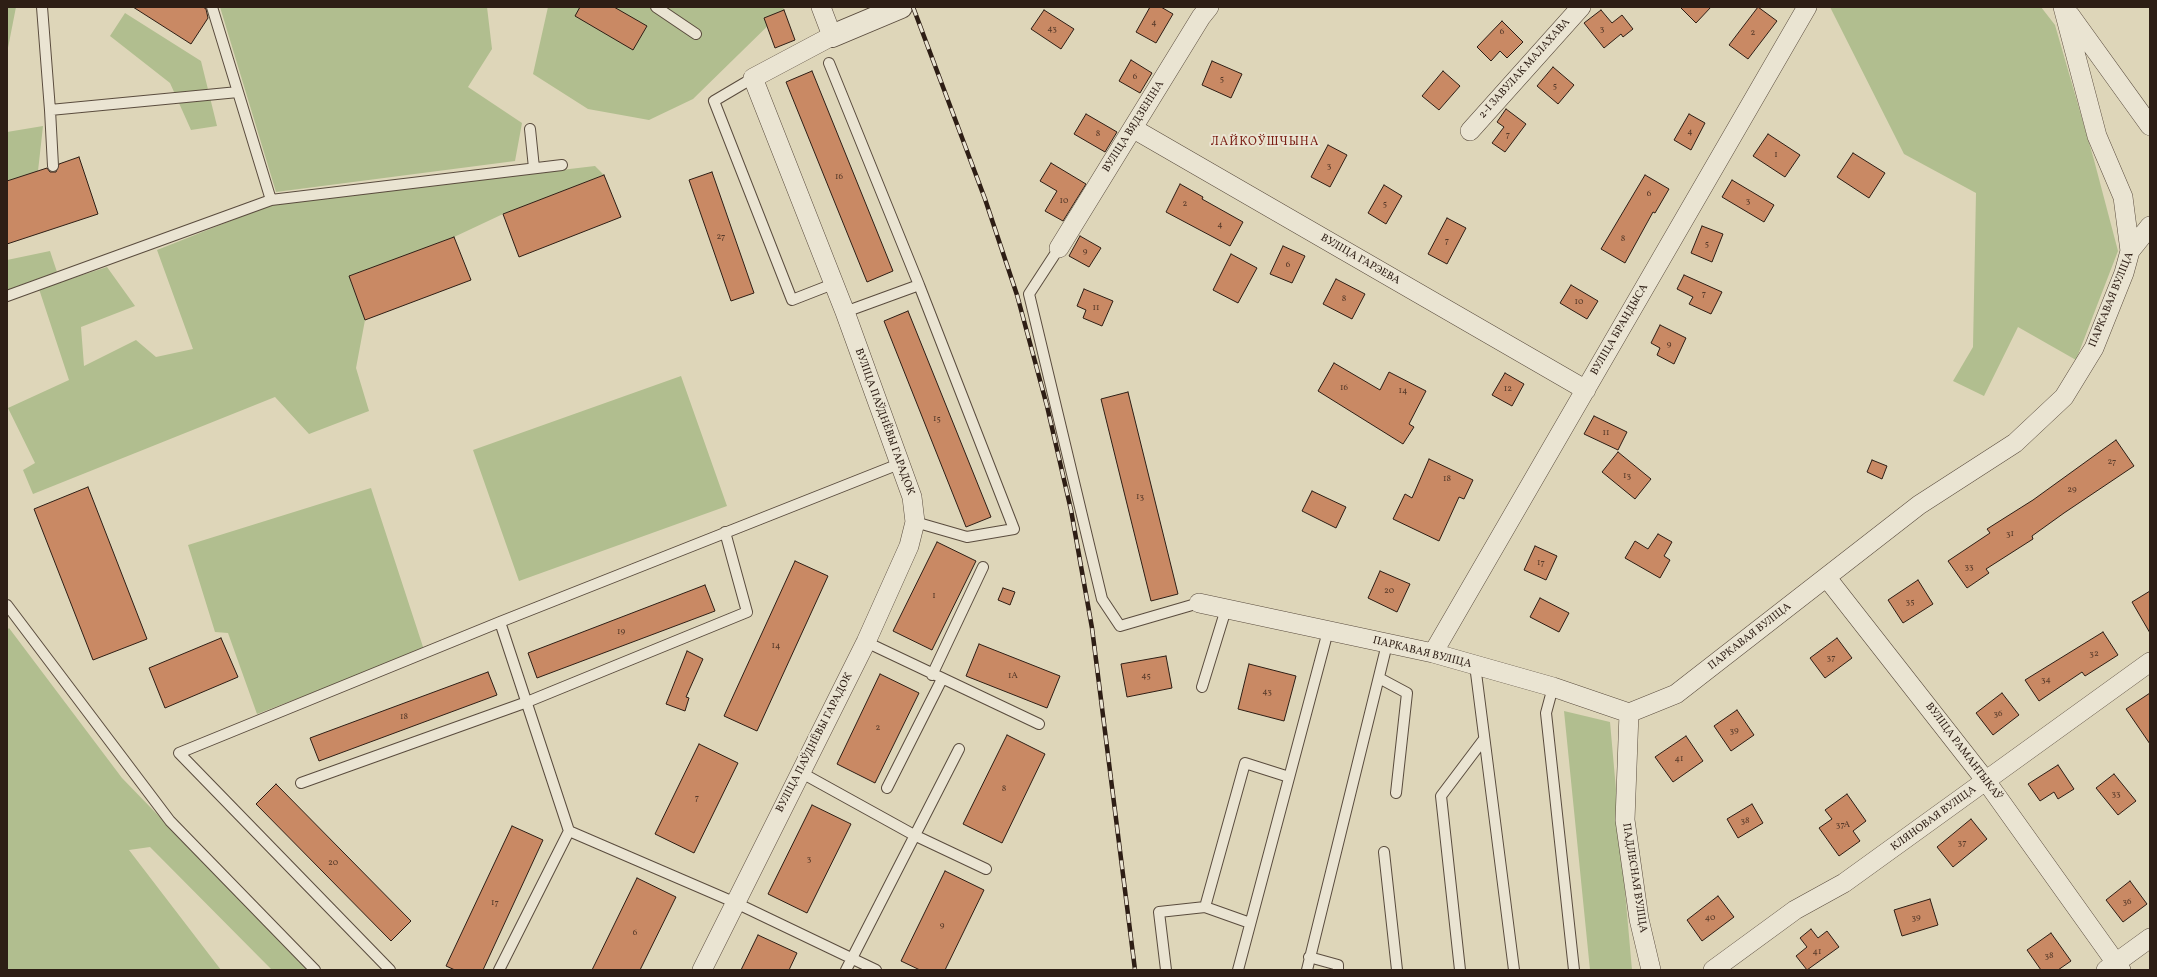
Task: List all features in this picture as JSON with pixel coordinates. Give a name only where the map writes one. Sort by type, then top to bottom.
[{"type":"street","points":[[821,7],[832,36]]},
{"type":"street","name":"ВУЛІЦА ВЯДЗЕНІНА","points":[[1059,248],[1134,129],[1201,17],[1209,7]]},
{"type":"street","name":"2-І ЗАВУЛАК МАЛАХАВА","points":[[1470,131],[1581,7]]},
{"type":"street","name":"ВУЛІЦА БРАНДЫСА","points":[[1433,653],[1807,7]]},
{"type":"street","points":[[2064,7],[2150,126]]},
{"type":"street","points":[[2064,7],[2097,136],[2123,197],[2130,251]]},
{"type":"street","points":[[753,78],[832,36],[897,8]]},
{"type":"street","name":"ВУЛІЦА ПАЎДНЁВЫ ГАРАДОК","points":[[702,970],[866,642],[909,546],[915,522],[912,497],[845,312],[753,78]]},
{"type":"street","name":"ВУЛІЦА ГАРЭЕВА","points":[[1134,129],[1586,390]]},
{"type":"street","name":"ПАРКАВАЯ ВУЛІЦА","points":[[1199,603],[1433,653],[1553,687],[1629,713],[1676,694],[1919,505],[2015,443],[2064,397],[2094,348],[2124,273],[2130,251],[2150,226]]},
{"type":"street","name":"ВУЛІЦА РАМАНТЫКАЎ","points":[[1827,578],[1986,781],[2114,968]]},
{"type":"street","name":"КЛЯНОВАЯ ВУЛІЦА","points":[[1713,970],[1795,910],[1844,883],[2150,662]]},
{"type":"street","name":"ПАДЛЕСНАЯ ВУЛІЦА","points":[[1629,713],[1625,820],[1639,919],[1651,970]]},
{"type":"street","points":[[2114,968],[2150,938]]},
{"type":"lane","points":[[42,7],[53,166]]},
{"type":"lane","points":[[212,7],[271,200]]},
{"type":"lane","points":[[656,7],[696,34]]},
{"type":"lane","points":[[829,63],[919,286],[1014,529],[967,537],[915,522]]},
{"type":"lane","points":[[753,78],[714,102],[792,300],[833,284]]},
{"type":"lane","points":[[50,110],[238,92]]},
{"type":"lane","points":[[530,129],[534,168]]},
{"type":"lane","points":[[7,296],[271,200],[562,164]]},
{"type":"lane","points":[[1059,248],[1029,294],[1102,599],[1120,626],[1199,603]]},
{"type":"lane","points":[[845,312],[919,286]]},
{"type":"lane","points":[[390,970],[179,753],[500,622],[899,464]]},
{"type":"lane","points":[[301,783],[527,702],[747,612],[725,532]]},
{"type":"lane","points":[[932,675],[983,567]]},
{"type":"lane","points":[[1202,687],[1226,609]]},
{"type":"lane","points":[[8,610],[170,821],[315,970]]},
{"type":"lane","points":[[499,970],[569,832],[500,622]]},
{"type":"lane","points":[[1238,970],[1328,631]]},
{"type":"lane","points":[[866,642],[932,675],[1039,724]]},
{"type":"lane","points":[[1307,970],[1387,644]]},
{"type":"lane","points":[[1475,665],[1514,970]]},
{"type":"lane","points":[[1378,678],[1407,693],[1396,793]]},
{"type":"lane","points":[[887,788],[942,679]]},
{"type":"lane","points":[[1553,687],[1546,713],[1574,970]]},
{"type":"lane","points":[[1460,970],[1441,796],[1484,739]]},
{"type":"lane","points":[[846,970],[959,749]]},
{"type":"lane","points":[[1205,907],[1245,763],[1289,777]]},
{"type":"lane","points":[[800,772],[914,835],[986,869]]},
{"type":"lane","points":[[569,832],[736,903],[876,970]]},
{"type":"lane","points":[[1384,852],[1397,970]]},
{"type":"lane","points":[[1166,970],[1159,912],[1205,907],[1250,923]]},
{"type":"lane","points":[[1309,957],[1338,965],[1338,970]]},
{"type":"green space","points":[[7,7],[16,7],[7,53]]},
{"type":"green space","points":[[220,7],[487,7],[492,49],[468,87],[522,123],[515,161],[276,192]]},
{"type":"green space","points":[[548,7],[783,7],[784,10],[693,99],[649,120],[588,109],[533,74]]},
{"type":"green space","points":[[1830,7],[2041,7],[2055,25],[2094,160],[2118,251],[2076,360],[2018,327],[1984,396],[1953,381],[1973,347],[1976,193],[1904,154]]},
{"type":"green space","points":[[125,13],[201,61],[217,126],[191,130],[170,83],[110,36]]},
{"type":"green space","points":[[43,126],[38,171],[7,181],[7,132]]},
{"type":"green space","points":[[595,166],[604,175],[503,214],[454,237],[349,276],[365,320],[356,368],[369,411],[309,434],[275,397],[33,494],[23,470],[35,463],[8,408],[69,380],[39,289],[107,267],[135,306],[81,327],[84,366],[136,340],[156,357],[193,349],[157,250],[273,204]]},
{"type":"green space","points":[[50,251],[57,272],[7,290],[7,260]]},
{"type":"green space","points":[[681,376],[727,506],[519,581],[473,450]]},
{"type":"green space","points":[[371,488],[424,650],[257,714],[228,633],[215,632],[188,545]]},
{"type":"green space","points":[[9,628],[122,778],[308,970],[272,970],[150,847],[129,850],[221,970],[7,970],[7,630]]},
{"type":"green space","points":[[1564,711],[1610,722],[1632,970],[1590,970]]},
{"type":"building","points":[[133,7],[203,7],[206,9],[208,18],[191,44]]},
{"type":"building","points":[[580,7],[614,7],[647,26],[633,50],[575,16]]},
{"type":"building","points":[[1150,7],[1161,7],[1173,14],[1156,43],[1136,32]]},
{"type":"building","points":[[1680,7],[1711,7],[1696,23]]},
{"type":"building","points":[[1758,7],[1777,21],[1748,59],[1729,45]]},
{"type":"building","points":[[784,10],[795,40],[775,48],[764,18]]},
{"type":"building","points":[[1044,10],[1074,29],[1061,49],[1031,29]]},
{"type":"building","points":[[1601,10],[1612,23],[1622,15],[1633,29],[1623,37],[1621,34],[1604,48],[1584,23]]},
{"type":"building","points":[[1502,21],[1523,42],[1507,58],[1500,51],[1491,61],[1477,47]]},
{"type":"building","points":[[1131,60],[1152,73],[1140,93],[1119,81]]},
{"type":"building","points":[[1212,61],[1242,74],[1231,98],[1202,85]]},
{"type":"building","points":[[1553,67],[1574,85],[1558,104],[1537,86]]},
{"type":"building","points":[[812,71],[893,271],[867,282],[786,82]]},
{"type":"building","points":[[1443,71],[1460,86],[1439,110],[1422,96]]},
{"type":"building","points":[[1506,109],[1526,124],[1505,152],[1492,143],[1504,127],[1497,122]]},
{"type":"building","points":[[1086,114],[1117,132],[1105,152],[1074,134]]},
{"type":"building","points":[[1689,114],[1705,123],[1691,150],[1674,140]]},
{"type":"building","points":[[1768,134],[1800,155],[1785,177],[1753,156]]},
{"type":"building","points":[[1328,145],[1347,155],[1330,187],[1311,177]]},
{"type":"building","points":[[1853,153],[1885,173],[1869,198],[1837,177]]},
{"type":"building","points":[[79,157],[98,214],[7,244],[7,181],[47,168],[50,172],[56,172],[59,164]]},
{"type":"building","points":[[1051,163],[1086,184],[1063,221],[1045,211],[1057,191],[1040,181]]},
{"type":"building","points":[[712,172],[754,293],[731,301],[689,180]]},
{"type":"building","points":[[604,175],[621,217],[519,257],[503,214]]},
{"type":"building","points":[[1645,175],[1669,189],[1655,213],[1653,212],[1625,263],[1601,249]]},
{"type":"building","points":[[1732,180],[1774,205],[1764,222],[1722,197]]},
{"type":"building","points":[[1180,184],[1203,197],[1202,199],[1243,222],[1230,246],[1166,212]]},
{"type":"building","points":[[1384,185],[1402,196],[1386,224],[1368,213]]},
{"type":"building","points":[[1447,218],[1466,228],[1447,264],[1428,254]]},
{"type":"building","points":[[1702,226],[1723,234],[1712,262],[1691,253]]},
{"type":"building","points":[[1080,236],[1101,248],[1089,267],[1069,256]]},
{"type":"building","points":[[454,237],[471,280],[365,320],[349,276]]},
{"type":"building","points":[[1283,246],[1305,256],[1292,283],[1270,274]]},
{"type":"building","points":[[1231,254],[1257,268],[1238,303],[1213,290]]},
{"type":"building","points":[[1684,275],[1722,292],[1711,314],[1689,304],[1693,297],[1677,289]]},
{"type":"building","points":[[1336,279],[1365,294],[1352,319],[1323,304]]},
{"type":"building","points":[[1571,285],[1598,301],[1587,319],[1560,303]]},
{"type":"building","points":[[1084,289],[1113,301],[1102,326],[1083,318],[1086,310],[1077,306]]},
{"type":"building","points":[[908,311],[991,517],[966,527],[884,321]]},
{"type":"building","points":[[1660,325],[1686,338],[1674,364],[1657,355],[1660,348],[1651,343]]},
{"type":"building","points":[[1334,363],[1380,390],[1389,372],[1426,391],[1409,424],[1414,427],[1403,444],[1318,391]]},
{"type":"building","points":[[1505,373],[1524,384],[1512,406],[1492,395]]},
{"type":"building","points":[[1128,392],[1178,594],[1151,601],[1101,399]]},
{"type":"building","points":[[1594,416],[1627,432],[1618,450],[1584,434]]},
{"type":"building","points":[[2116,440],[2134,466],[2032,536],[2033,539],[1986,569],[1989,573],[1967,588],[1948,561],[1990,533],[1987,529],[2033,500]]},
{"type":"building","points":[[1618,452],[1651,479],[1635,499],[1602,472]]},
{"type":"building","points":[[1429,459],[1473,480],[1464,499],[1459,497],[1439,541],[1393,519],[1405,494],[1412,498]]},
{"type":"building","points":[[1872,460],[1887,466],[1882,479],[1867,472]]},
{"type":"building","points":[[88,487],[147,639],[93,660],[34,509]]},
{"type":"building","points":[[1312,491],[1346,507],[1336,528],[1302,511]]},
{"type":"building","points":[[1658,534],[1672,542],[1664,556],[1670,560],[1660,578],[1625,558],[1635,541],[1648,549]]},
{"type":"building","points":[[937,542],[976,561],[932,650],[893,631]]},
{"type":"building","points":[[1535,546],[1557,556],[1546,580],[1524,570]]},
{"type":"building","points":[[795,561],[828,576],[757,731],[724,716]]},
{"type":"building","points":[[1380,571],[1410,584],[1397,612],[1368,598]]},
{"type":"building","points":[[1918,580],[1933,604],[1903,623],[1888,600]]},
{"type":"building","points":[[705,585],[715,611],[537,678],[528,653]]},
{"type":"building","points":[[1003,588],[1015,592],[1010,605],[998,600]]},
{"type":"building","points":[[2150,591],[2150,633],[2132,602]]},
{"type":"building","points":[[1540,598],[1569,613],[1559,632],[1530,617]]},
{"type":"building","points":[[2103,632],[2118,655],[2085,676],[2082,672],[2039,701],[2025,680]]},
{"type":"building","points":[[221,638],[238,677],[165,708],[149,668]]},
{"type":"building","points":[[1837,638],[1852,658],[1825,678],[1810,658]]},
{"type":"building","points":[[979,644],[1060,676],[1047,708],[966,676]]},
{"type":"building","points":[[687,651],[703,659],[686,697],[689,698],[685,711],[666,704]]},
{"type":"building","points":[[1166,656],[1172,688],[1127,697],[1121,664]]},
{"type":"building","points":[[1249,664],[1296,676],[1284,721],[1238,709]]},
{"type":"building","points":[[488,672],[497,695],[319,761],[310,738]]},
{"type":"building","points":[[880,674],[919,693],[875,783],[837,764]]},
{"type":"building","points":[[2002,693],[2019,715],[1993,735],[1976,713]]},
{"type":"building","points":[[2150,693],[2150,744],[2126,709]]},
{"type":"building","points":[[1737,710],[1754,735],[1731,751],[1714,726]]},
{"type":"building","points":[[1007,735],[1045,754],[1002,843],[963,824]]},
{"type":"building","points":[[1686,736],[1703,761],[1673,782],[1655,757]]},
{"type":"building","points":[[699,744],[738,763],[694,853],[655,834]]},
{"type":"building","points":[[2058,765],[2074,789],[2058,799],[2054,792],[2040,801],[2028,784]]},
{"type":"building","points":[[2114,774],[2136,801],[2118,815],[2096,788]]},
{"type":"building","points":[[276,784],[411,921],[391,941],[256,804]]},
{"type":"building","points":[[1847,794],[1866,821],[1853,831],[1860,841],[1839,856],[1819,828],[1832,819],[1825,810]]},
{"type":"building","points":[[1752,804],[1763,823],[1738,838],[1727,819]]},
{"type":"building","points":[[812,805],[851,824],[807,913],[768,894]]},
{"type":"building","points":[[1971,819],[1987,839],[1953,867],[1937,847]]},
{"type":"building","points":[[512,826],[543,840],[483,970],[455,970],[446,966]]},
{"type":"building","points":[[945,871],[984,890],[945,970],[920,970],[901,961]]},
{"type":"building","points":[[637,878],[676,897],[640,970],[592,970]]},
{"type":"building","points":[[2130,881],[2147,904],[2123,922],[2106,900]]},
{"type":"building","points":[[1718,896],[1734,917],[1702,941],[1687,920]]},
{"type":"building","points":[[1930,899],[1938,925],[1902,936],[1894,910]]},
{"type":"building","points":[[1811,929],[1818,938],[1827,931],[1839,947],[1807,970],[1796,956],[1807,947],[1800,938]]},
{"type":"building","points":[[2051,933],[2071,961],[2058,970],[2041,970],[2027,950]]},
{"type":"building","points":[[758,935],[797,953],[789,970],[741,970]]},
{"type":"railway","points":[[913,7],[985,199],[1017,295],[1047,406],[1071,510],[1092,628],[1135,970]]},
{"type":"district","name":"ЛАЙКОЎШЧЫНА","points":[[1265,143]]}]
